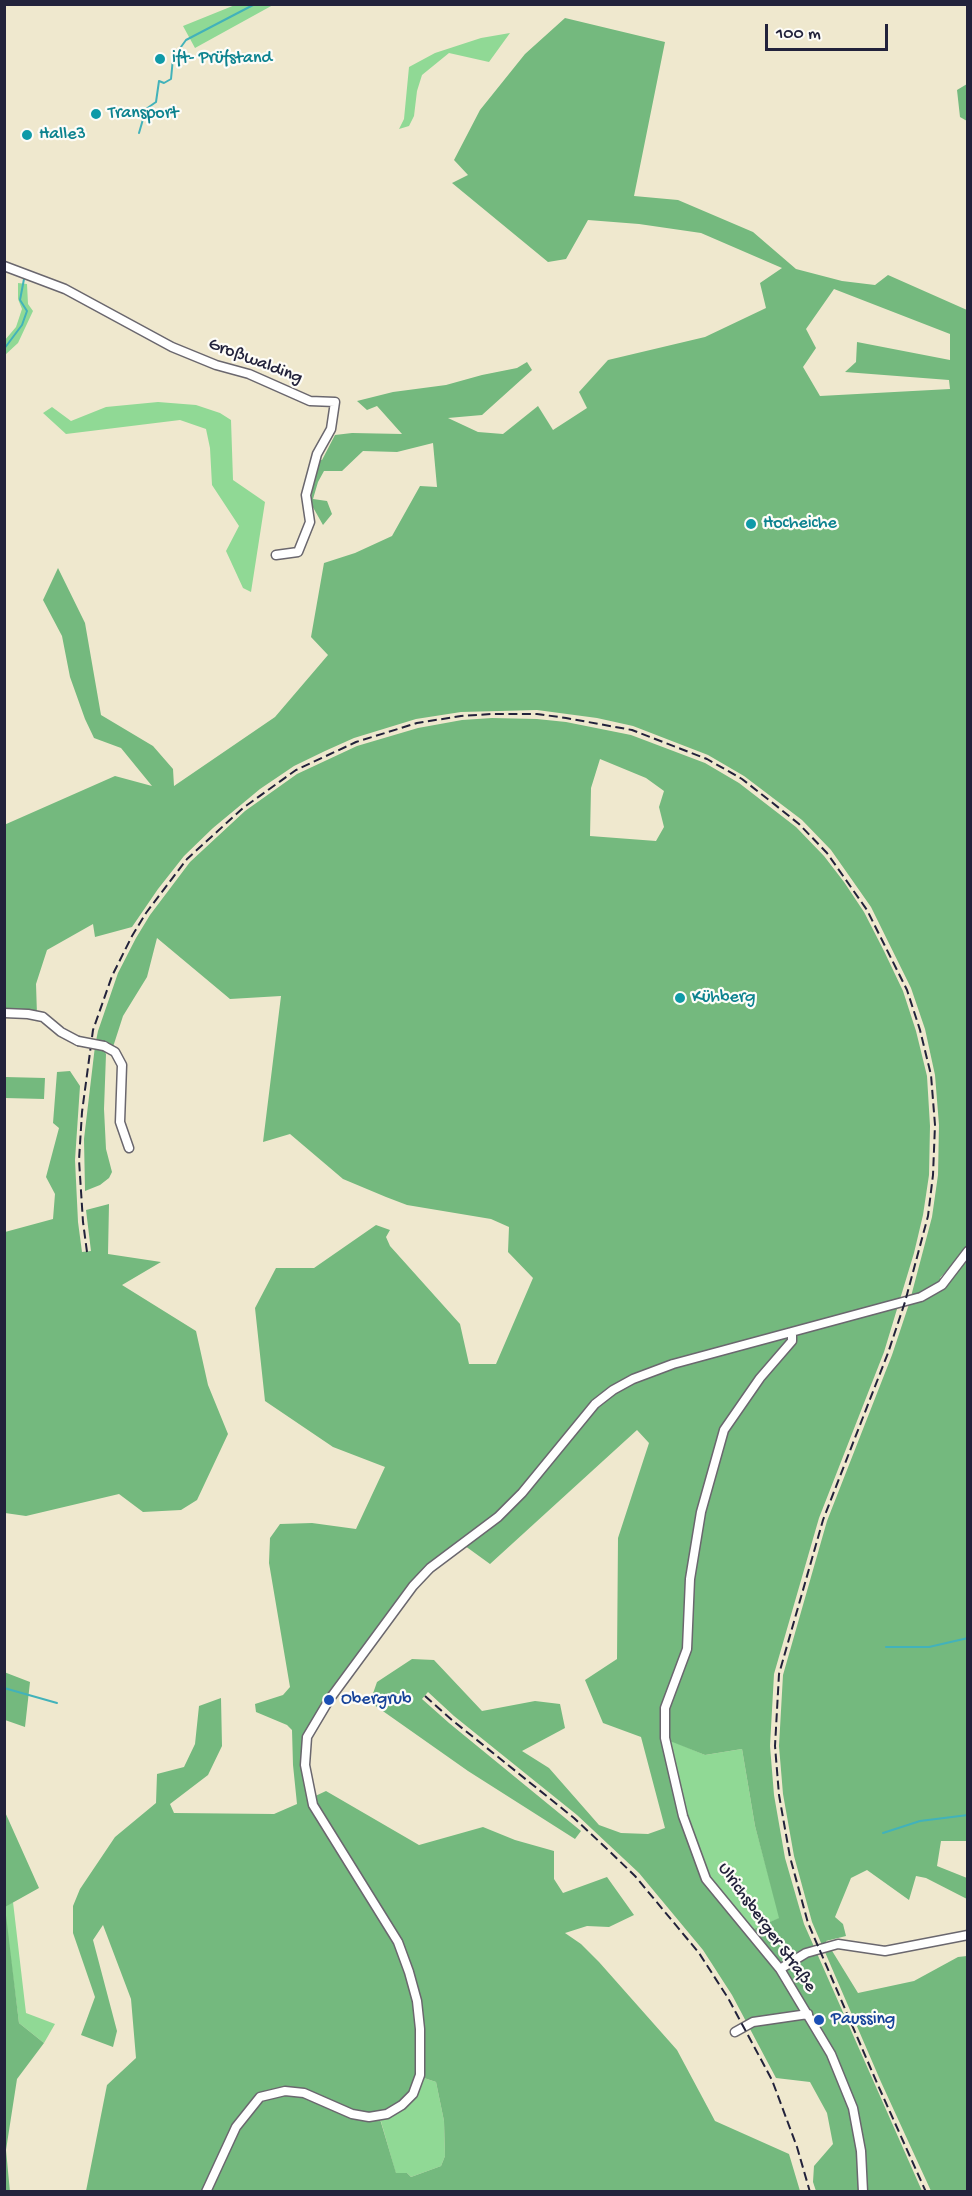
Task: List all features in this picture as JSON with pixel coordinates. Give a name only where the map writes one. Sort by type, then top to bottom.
[{"type":"street","name":"Großwalding","points":[[4,266],[64,289],[130,326],[205,361],[249,374],[310,402],[335,402],[331,429],[318,454],[306,495],[310,522],[298,552],[276,555]]},
{"type":"street","points":[[4,1014],[28,1014],[43,1017],[61,1032],[78,1041],[104,1046],[115,1052],[122,1065],[120,1122],[129,1148]]},
{"type":"street","points":[[206,2192],[236,2127],[260,2097],[285,2091],[304,2093],[352,2115],[369,2117],[387,2114],[402,2105],[413,2094],[420,2075],[421,2041],[417,2001],[398,1942],[313,1805],[308,1790],[305,1765],[308,1737],[329,1700],[413,1586],[430,1568],[498,1517],[522,1493],[604,1396],[651,1371],[930,1294],[942,1285],[968,1251]]},
{"type":"street","name":"Ulrichsberger Straße","points":[[792,1332],[792,1341],[760,1378],[724,1430],[701,1512],[690,1579],[687,1649],[665,1708],[664,1738],[683,1816],[706,1880],[780,1969],[831,2054],[853,2108],[861,2151],[863,2192]]},
{"type":"street","points":[[780,1969],[806,1953],[838,1944],[885,1951],[968,1935]]},
{"type":"street","points":[[735,2032],[753,2022],[808,2014]]},
{"type":"green space","points":[[235,5],[273,5],[195,48],[183,26]]},
{"type":"green space","points":[[565,18],[665,42],[634,196],[678,200],[753,232],[796,269],[842,281],[875,285],[888,275],[967,310],[968,1248],[940,1278],[943,1281],[967,1255],[968,1841],[941,1841],[937,1866],[967,1878],[967,1899],[926,1878],[916,1876],[909,1900],[867,1870],[851,1878],[835,1917],[843,1924],[846,1936],[826,1941],[858,1993],[914,1981],[958,1957],[967,1956],[967,2191],[931,2191],[812,1922],[794,1856],[783,1794],[779,1746],[783,1675],[827,1521],[892,1355],[909,1304],[932,1217],[938,1175],[939,1125],[935,1075],[925,1029],[911,988],[871,907],[831,850],[802,820],[744,776],[708,755],[633,726],[597,718],[537,710],[461,712],[416,719],[354,738],[325,751],[294,766],[260,789],[213,828],[184,856],[132,927],[95,937],[93,924],[47,950],[36,984],[37,1015],[5,1013],[4,825],[115,776],[152,786],[121,748],[94,738],[85,719],[70,677],[62,636],[43,600],[58,568],[85,623],[101,715],[153,746],[173,769],[174,786],[275,717],[328,655],[311,637],[324,563],[355,553],[392,536],[420,486],[437,487],[433,443],[397,452],[363,451],[342,471],[324,471],[318,482],[313,499],[327,501],[332,514],[323,525],[310,502],[319,459],[322,460],[335,435],[402,434],[377,406],[367,410],[357,401],[393,392],[446,385],[517,368],[527,362],[532,370],[482,415],[448,418],[478,432],[503,434],[538,406],[553,430],[587,408],[579,392],[608,360],[705,337],[766,308],[760,283],[782,268],[701,233],[639,224],[588,220],[566,259],[548,262],[452,183],[468,175],[454,160],[480,110],[525,54]],"holes":[[[834,289],[950,334],[950,360],[857,342],[856,362],[845,372],[949,380],[950,389],[820,396],[803,367],[816,348],[806,329]]]},
{"type":"green space","points":[[510,33],[489,62],[449,53],[422,75],[417,91],[414,116],[409,126],[399,129],[404,119],[409,67],[435,53],[481,38]]},
{"type":"green space","points":[[967,84],[967,121],[960,117],[957,90]]},
{"type":"green space","points":[[18,283],[27,284],[28,304],[33,311],[18,343],[5,355],[5,340],[16,327],[22,309],[18,299]]},
{"type":"green space","points":[[158,402],[196,405],[220,413],[231,420],[233,480],[265,502],[251,592],[243,588],[226,551],[239,526],[212,485],[210,448],[206,429],[180,420],[66,434],[43,413],[52,407],[71,421],[106,407]]},
{"type":"green space","points":[[537,719],[566,722],[631,735],[705,763],[739,783],[796,827],[824,856],[844,882],[864,912],[884,951],[903,991],[916,1031],[927,1076],[930,1126],[929,1175],[923,1215],[884,1352],[819,1518],[774,1674],[770,1746],[774,1795],[785,1858],[804,1924],[922,2191],[816,2191],[813,2182],[814,2166],[833,2144],[827,2113],[810,2082],[776,2078],[732,1995],[703,1950],[639,1873],[577,1815],[454,1716],[428,1692],[422,1699],[581,1831],[575,1839],[468,1771],[370,1702],[377,1682],[412,1659],[434,1660],[482,1711],[535,1701],[560,1704],[565,1728],[522,1751],[549,1768],[599,1825],[621,1833],[648,1834],[665,1828],[641,1737],[603,1723],[585,1680],[617,1659],[618,1538],[649,1443],[637,1430],[490,1564],[461,1543],[413,1586],[308,1737],[311,1798],[326,1791],[419,1845],[483,1827],[515,1840],[554,1851],[554,1879],[563,1893],[607,1877],[634,1915],[609,1927],[587,1926],[565,1933],[581,1944],[599,1962],[677,2050],[715,2121],[789,2154],[800,2191],[86,2191],[107,2085],[136,2058],[131,1999],[103,1925],[93,1940],[117,2031],[113,2047],[81,2035],[95,1997],[73,1933],[73,1906],[80,1889],[115,1837],[156,1803],[157,1774],[184,1767],[195,1744],[199,1706],[221,1698],[222,1746],[208,1775],[170,1804],[174,1813],[274,1814],[297,1804],[292,1730],[287,1725],[256,1712],[255,1704],[283,1695],[290,1687],[269,1563],[270,1538],[280,1524],[312,1523],[356,1529],[385,1467],[333,1447],[265,1401],[255,1308],[276,1268],[314,1268],[376,1225],[390,1230],[386,1237],[390,1246],[460,1324],[469,1364],[496,1364],[533,1278],[508,1252],[509,1227],[491,1219],[407,1205],[343,1179],[290,1134],[263,1142],[281,996],[230,999],[157,938],[147,977],[123,1016],[113,1047],[96,1041],[98,1031],[118,973],[150,915],[190,862],[245,811],[297,774],[357,746],[418,728],[462,720]],"holes":[[[600,759],[646,778],[664,791],[659,807],[664,827],[656,841],[590,836],[591,788]],[[665,1739],[705,1755],[742,1749],[755,1826],[779,1918],[749,1931],[706,1879]],[[421,2077],[436,2082],[444,2121],[445,2156],[441,2166],[411,2177],[407,2173],[396,2173],[380,2119],[414,2095]]]},
{"type":"green space","points":[[95,1046],[102,1047],[106,1054],[104,1109],[106,1149],[112,1172],[109,1178],[100,1185],[85,1191],[84,1139]]},
{"type":"green space","points":[[70,1071],[80,1086],[75,1160],[82,1252],[91,1251],[86,1210],[109,1204],[108,1254],[161,1262],[122,1285],[196,1331],[208,1385],[228,1434],[197,1500],[181,1510],[143,1512],[119,1494],[26,1516],[5,1513],[5,1232],[53,1219],[55,1194],[46,1177],[59,1128],[53,1123],[57,1072]]},
{"type":"green space","points":[[5,1077],[45,1078],[44,1099],[5,1098]]},
{"type":"green space","points":[[4,1672],[30,1682],[25,1727],[5,1720]]},
{"type":"green space","points":[[665,1738],[705,1755],[742,1749],[755,1826],[780,1918],[749,1931],[706,1879]]},
{"type":"green space","points":[[5,1812],[39,1888],[4,1907]]},
{"type":"green space","points":[[13,1902],[26,2013],[55,2024],[44,2043],[19,2023],[4,1907]]},
{"type":"green space","points":[[5,1907],[19,2023],[44,2043],[17,2079],[6,2150],[10,2192],[4,2191]]},
{"type":"green space","points":[[421,2077],[436,2082],[444,2121],[445,2156],[441,2166],[411,2177],[407,2173],[396,2174],[380,2118]]},
{"type":"waterway","points":[[139,133],[146,109],[156,102],[159,81],[164,83],[171,79],[173,58],[186,40],[255,4]]},
{"type":"waterway","points":[[4,349],[22,325],[27,311],[20,300],[24,279]]},
{"type":"waterway","points":[[886,1647],[929,1647],[968,1638]]},
{"type":"waterway","points":[[4,1688],[57,1703]]},
{"type":"waterway","points":[[883,1833],[920,1821],[968,1815]]},
{"type":"railway","points":[[87,1252],[79,1160],[82,1112],[93,1030],[112,976],[146,913],[187,859],[243,808],[296,770],[356,742],[417,723],[491,714],[537,714],[566,718],[632,730],[707,759],[742,779],[769,800],[799,824],[827,853],[867,910],[907,990],[931,1075],[935,1125],[933,1175],[928,1216],[905,1302],[888,1353],[823,1520],[779,1674],[775,1746],[779,1795],[790,1857],[808,1923],[926,2192]]},
{"type":"railway","points":[[425,1696],[574,1818],[605,1847],[635,1876],[699,1953],[728,1998],[772,2080],[797,2147],[810,2192]]},
{"type":"place","name":"ift- Prüfstand","points":[[160,59]]},
{"type":"place","name":"Transport","points":[[96,114]]},
{"type":"place","name":"Halle3","points":[[27,135]]},
{"type":"place","name":"Hocheiche","points":[[751,524]]},
{"type":"place","name":"Kühberg","points":[[680,998]]},
{"type":"place","name":"Obergrub","points":[[329,1700]]},
{"type":"place","name":"Paussing","points":[[819,2020]]}]
